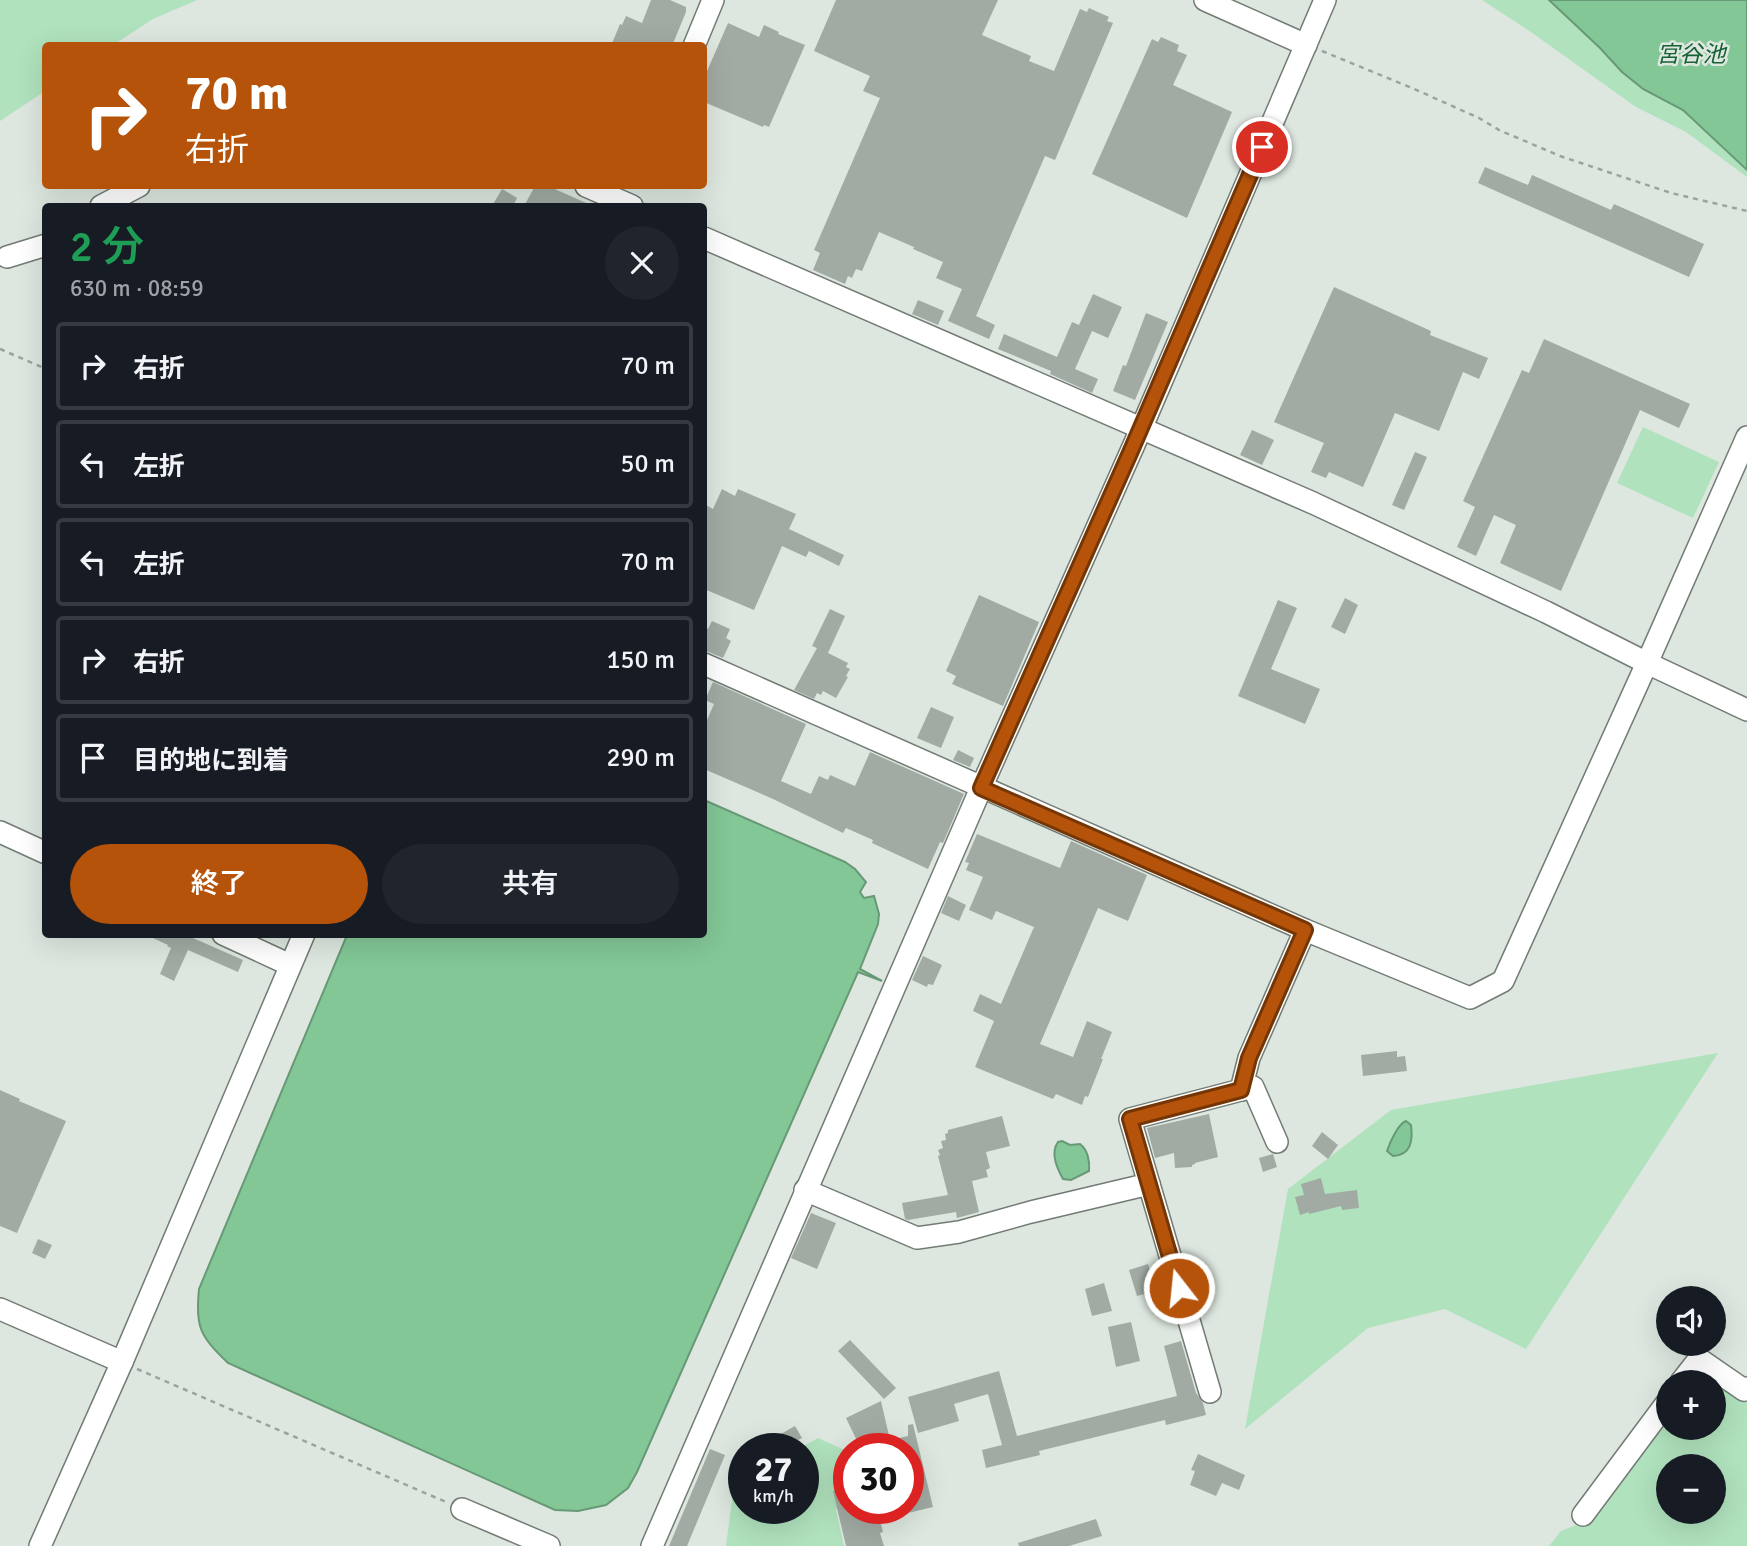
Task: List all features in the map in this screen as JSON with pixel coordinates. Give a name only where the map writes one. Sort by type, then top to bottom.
[{"type":"street","points":[[696,42],[713,0]]},
{"type":"street","points":[[1205,0],[1306,45]]},
{"type":"street","points":[[652,1546],[1325,0]]},
{"type":"street","points":[[107,203],[133,189]]},
{"type":"street","points":[[595,189],[630,201]]},
{"type":"street","points":[[707,239],[1313,503],[1747,710]]},
{"type":"street","points":[[7,257],[42,246]]},
{"type":"street","points":[[707,665],[1305,930],[1470,998],[1503,981],[1747,437]]},
{"type":"street","points":[[0,832],[42,851]]},
{"type":"street","points":[[1241,1090],[1249,1058],[1305,930]]},
{"type":"street","points":[[232,938],[290,965]]},
{"type":"street","points":[[40,1546],[122,1362],[302,938]]},
{"type":"street","points":[[1210,1392],[1130,1119],[1253,1087],[1277,1142]]},
{"type":"street","points":[[805,1190],[917,1238],[959,1232],[1149,1184]]},
{"type":"street","points":[[0,1309],[122,1362]]},
{"type":"street","points":[[1690,1370],[1699,1359],[1715,1370]]},
{"type":"street","points":[[1726,1378],[1744,1390],[1747,1388]]},
{"type":"street","points":[[1583,1515],[1656,1417]]},
{"type":"street","points":[[462,1509],[549,1546]]},
{"type":"path","points":[[1306,45],[1412,88],[1560,156],[1671,193],[1747,211]]},
{"type":"path","points":[[0,349],[42,367]]},
{"type":"path","points":[[122,1362],[462,1509]]},
{"type":"shaded area","points":[[0,0],[197,0],[153,19],[118,42],[42,42],[42,93],[0,121]]},
{"type":"shaded area","name":"宮谷池","points":[[1482,0],[1747,0],[1747,177],[1686,132],[1636,107]]},
{"type":"shaded area","points":[[1643,427],[1719,462],[1693,518],[1617,483]]},
{"type":"shaded area","points":[[1718,1053],[1526,1349],[1445,1309],[1368,1328],[1245,1429],[1288,1189],[1391,1110]]},
{"type":"shaded area","points":[[1726,1390],[1747,1401],[1747,1546],[1549,1546],[1561,1531],[1588,1520],[1656,1430],[1656,1440],[1726,1440]]},
{"type":"shaded area","points":[[819,1438],[833,1445],[833,1524],[839,1524],[844,1546],[726,1546],[729,1524],[819,1524]]},
{"type":"water","name":"宮谷池","points":[[1549,0],[1747,0],[1747,170],[1683,110],[1643,89],[1622,72]]},
{"type":"water","points":[[707,801],[845,862],[866,882],[860,892],[864,898],[874,896],[879,914],[878,924],[860,969],[882,981],[858,972],[637,1472],[628,1488],[606,1505],[578,1511],[555,1510],[228,1363],[205,1338],[199,1322],[199,1289],[346,938],[707,938]]},
{"type":"water","points":[[1406,1121],[1411,1125],[1410,1146],[1404,1153],[1393,1156],[1387,1151],[1388,1147],[1397,1129]]},
{"type":"water","points":[[1058,1142],[1070,1145],[1080,1144],[1085,1149],[1089,1171],[1071,1180],[1063,1179],[1054,1156]]},
{"type":"building","points":[[651,0],[670,0],[686,7],[674,42],[613,42],[626,16],[642,23]]},
{"type":"building","points":[[836,0],[998,0],[982,35],[1031,56],[1029,61],[1054,71],[1080,9],[1087,12],[1089,8],[1109,17],[1107,21],[1113,23],[1055,160],[1045,156],[976,316],[995,325],[989,339],[948,321],[962,289],[936,278],[943,262],[879,232],[862,271],[856,269],[852,278],[848,276],[845,284],[813,270],[820,253],[814,250],[880,98],[863,91],[870,76],[814,51]]},
{"type":"building","points":[[728,23],[759,37],[764,25],[805,45],[769,127],[763,127],[707,103],[707,71]]},
{"type":"building","points":[[1161,37],[1179,45],[1177,51],[1187,55],[1173,85],[1232,112],[1187,218],[1092,174],[1152,39],[1158,42]]},
{"type":"building","points":[[1485,167],[1528,185],[1532,175],[1611,210],[1614,204],[1704,244],[1689,277],[1478,183]]},
{"type":"building","points":[[502,189],[517,198],[514,203],[494,203]]},
{"type":"building","points":[[533,189],[555,189],[586,203],[526,203]]},
{"type":"building","points":[[1334,287],[1431,331],[1430,335],[1488,358],[1479,379],[1463,372],[1439,431],[1395,413],[1363,487],[1329,472],[1326,478],[1311,472],[1324,443],[1274,422]]},
{"type":"building","points":[[1093,294],[1122,307],[1108,338],[1092,331],[1075,369],[1098,379],[1092,393],[1050,374],[1051,371],[998,349],[1004,334],[1057,357],[1072,322],[1079,325]]},
{"type":"building","points":[[918,300],[944,311],[938,325],[912,314]]},
{"type":"building","points":[[1146,313],[1168,322],[1135,400],[1113,391],[1123,365],[1126,366]]},
{"type":"building","points":[[1544,339],[1690,404],[1679,428],[1640,410],[1561,591],[1500,563],[1516,525],[1494,515],[1476,556],[1457,547],[1475,507],[1463,501],[1522,370],[1529,373]]},
{"type":"building","points":[[1252,430],[1274,440],[1262,465],[1240,455]]},
{"type":"building","points":[[1415,452],[1427,457],[1404,510],[1392,505]]},
{"type":"building","points":[[722,489],[735,496],[738,489],[796,514],[789,529],[844,555],[839,566],[809,551],[806,557],[782,546],[754,610],[707,590],[707,506],[713,509]]},
{"type":"building","points":[[979,595],[1039,622],[1003,706],[952,684],[956,676],[946,671]]},
{"type":"building","points":[[1345,598],[1358,605],[1345,634],[1331,627]]},
{"type":"building","points":[[1278,600],[1297,608],[1271,669],[1320,689],[1305,724],[1238,696]]},
{"type":"building","points":[[830,609],[845,616],[828,653],[848,663],[846,667],[850,669],[836,698],[823,691],[821,695],[817,693],[814,699],[794,690],[817,648],[812,646]]},
{"type":"building","points":[[712,621],[730,629],[726,638],[731,641],[723,658],[707,651],[708,629]]},
{"type":"building","points":[[713,682],[806,724],[781,781],[811,794],[819,776],[828,780],[830,775],[855,786],[870,752],[964,794],[943,843],[940,842],[928,869],[872,843],[873,840],[846,828],[843,833],[707,770],[707,720],[714,704],[707,701]]},
{"type":"building","points":[[931,707],[954,717],[941,748],[917,738]]},
{"type":"building","points":[[958,750],[974,758],[970,767],[953,760]]},
{"type":"building","points":[[977,834],[1060,868],[1071,841],[1147,875],[1128,921],[1098,908],[1040,1044],[1073,1057],[1087,1021],[1112,1032],[1088,1097],[1085,1096],[1082,1105],[1056,1094],[1053,1099],[975,1067],[994,1021],[973,1011],[980,994],[1001,1004],[1034,927],[996,911],[992,920],[969,910],[983,877],[966,870],[969,863],[965,862]]},
{"type":"building","points":[[948,896],[966,905],[959,921],[941,913]]},
{"type":"building","points":[[153,938],[193,938],[243,960],[238,972],[188,950],[174,981],[160,974],[171,948]]},
{"type":"building","points":[[923,956],[942,965],[933,985],[928,984],[927,987],[912,980]]},
{"type":"building","points":[[1397,1051],[1397,1057],[1405,1056],[1407,1071],[1363,1076],[1361,1055]]},
{"type":"building","points":[[0,1090],[66,1121],[17,1233],[0,1226]]},
{"type":"building","points":[[1209,1114],[1218,1157],[1195,1163],[1192,1167],[1175,1168],[1174,1153],[1155,1158],[1147,1128]]},
{"type":"building","points":[[1002,1116],[1010,1146],[986,1152],[990,1168],[986,1170],[988,1177],[972,1181],[979,1212],[957,1218],[956,1212],[905,1219],[902,1203],[948,1195],[938,1150],[943,1148],[941,1141],[946,1140],[945,1134],[948,1130]]},
{"type":"building","points":[[1322,1132],[1338,1145],[1328,1159],[1312,1146]]},
{"type":"building","points":[[1273,1154],[1277,1167],[1263,1172],[1259,1158]]},
{"type":"building","points":[[1321,1178],[1325,1194],[1357,1190],[1359,1208],[1342,1210],[1341,1206],[1300,1215],[1295,1197],[1304,1195],[1301,1184]]},
{"type":"building","points":[[811,1213],[836,1223],[817,1269],[791,1258]]},
{"type":"building","points":[[38,1239],[52,1245],[45,1259],[32,1253]]},
{"type":"building","points":[[1148,1264],[1150,1271],[1153,1270],[1158,1290],[1137,1296],[1129,1270]]},
{"type":"building","points":[[1104,1283],[1112,1311],[1092,1316],[1085,1289]]},
{"type":"building","points":[[1131,1322],[1140,1361],[1116,1367],[1108,1327]]},
{"type":"building","points":[[850,1340],[896,1388],[884,1399],[838,1351]]},
{"type":"building","points":[[1181,1341],[1196,1393],[1203,1403],[1206,1415],[1166,1425],[1165,1420],[1039,1451],[1040,1455],[986,1468],[982,1450],[1002,1445],[988,1394],[954,1404],[959,1421],[918,1433],[908,1397],[999,1371],[1017,1436],[1177,1396],[1164,1346]]},
{"type":"building","points":[[881,1401],[888,1433],[853,1433],[846,1418]]},
{"type":"building","points":[[913,1424],[915,1433],[908,1433],[908,1425]]},
{"type":"building","points":[[795,1426],[799,1433],[783,1433]]},
{"type":"building","points":[[710,1449],[725,1455],[687,1546],[669,1546]]},
{"type":"building","points":[[1198,1454],[1245,1475],[1239,1490],[1222,1483],[1216,1496],[1190,1485],[1195,1471],[1191,1470]]},
{"type":"building","points":[[924,1470],[933,1507],[924,1509]]},
{"type":"building","points":[[1096,1519],[1102,1536],[1069,1546],[1019,1546],[1018,1543]]},
{"type":"building","points":[[841,1524],[881,1524],[883,1532],[880,1533],[884,1546],[846,1546]]},
{"type":"route","points":[[1179,1288],[1130,1119],[1241,1090],[1249,1058],[1305,930],[981,788],[1262,147]]}]
